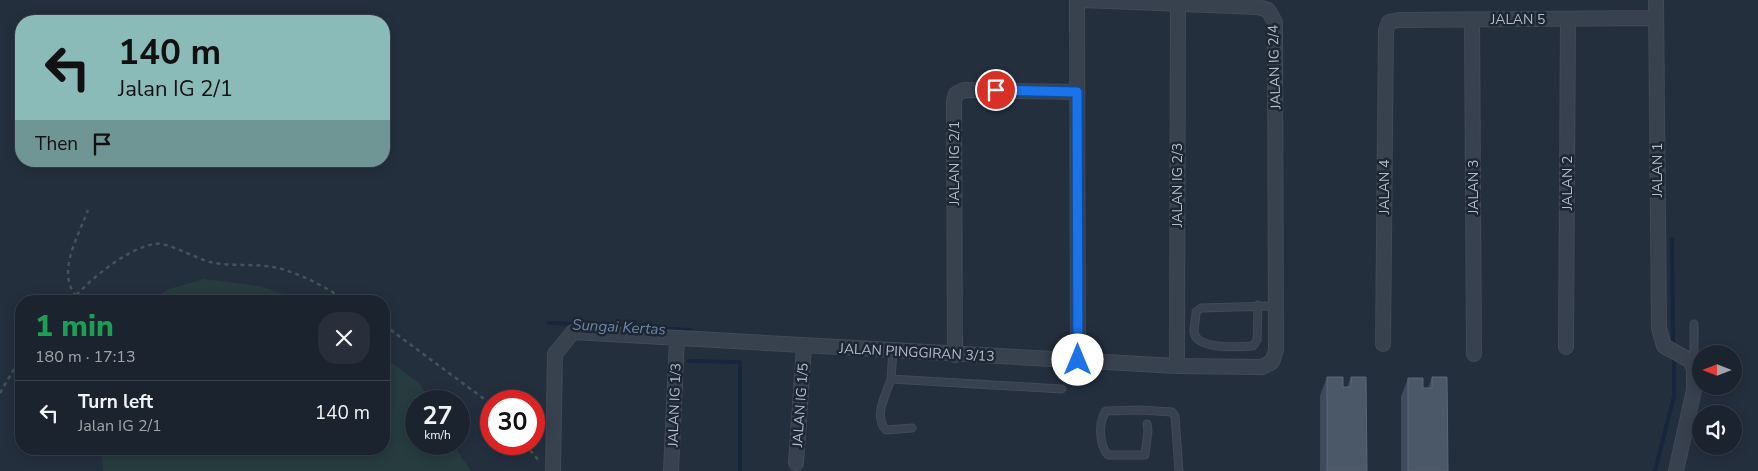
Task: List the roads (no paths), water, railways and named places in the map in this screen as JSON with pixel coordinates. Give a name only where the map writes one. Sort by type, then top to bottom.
[{"type":"street","name":"JALAN IG 2/4","points":[[1078,360],[1076,4],[1083,0],[1258,7],[1268,10],[1275,22],[1276,350],[1272,362],[1262,367]]},
{"type":"street","name":"JALAN 1","points":[[1656,0],[1662,343],[1684,356],[1692,364]]},
{"type":"street","name":"JALAN IG 2/3","points":[[1177,366],[1178,4]]},
{"type":"street","name":"JALAN 5","points":[[1386,30],[1389,22],[1398,20],[1656,18]]},
{"type":"street","name":"JALAN 2","points":[[1566,346],[1568,19]]},
{"type":"street","name":"JALAN 3","points":[[1472,20],[1474,354]]},
{"type":"street","name":"JALAN 4","points":[[1383,344],[1386,30]]},
{"type":"street","name":"JALAN IG 2/1","points":[[955,355],[954,101],[956,94],[964,90],[1077,92]]},
{"type":"street","name":"JALAN PINGGIRAN 3/13","points":[[548,468],[554,354],[573,332],[955,355],[1177,366],[1262,367]]},
{"type":"street","name":"JALAN IG 1/3","points":[[671,471],[676,338]]},
{"type":"street","name":"JALAN IG 1/5","points":[[796,463],[804,346]]},
{"type":"street","points":[[1677,471],[1693,395]]},
{"type":"lane","points":[[1258,306],[1257,340],[1253,346],[1205,345],[1196,338],[1194,333],[1196,312],[1201,308],[1258,306],[1276,306]]},
{"type":"lane","points":[[1694,324],[1694,345]]},
{"type":"lane","points":[[893,351],[891,379],[879,414],[881,424],[886,430],[912,428]]},
{"type":"lane","points":[[891,379],[1062,389]]},
{"type":"lane","points":[[1147,424],[1145,455],[1118,456],[1108,455],[1105,452],[1101,434],[1106,411],[1140,410],[1172,412],[1175,416],[1180,471]]},
{"type":"waterway","points":[[1672,239],[1673,347]]},
{"type":"waterway","name":"Sungai Kertas","points":[[549,323],[690,330]]},
{"type":"waterway","points":[[1655,471],[1674,396],[1674,354]]},
{"type":"waterway","name":"Sungai Kertas","points":[[689,361],[740,362],[740,471]]}]
